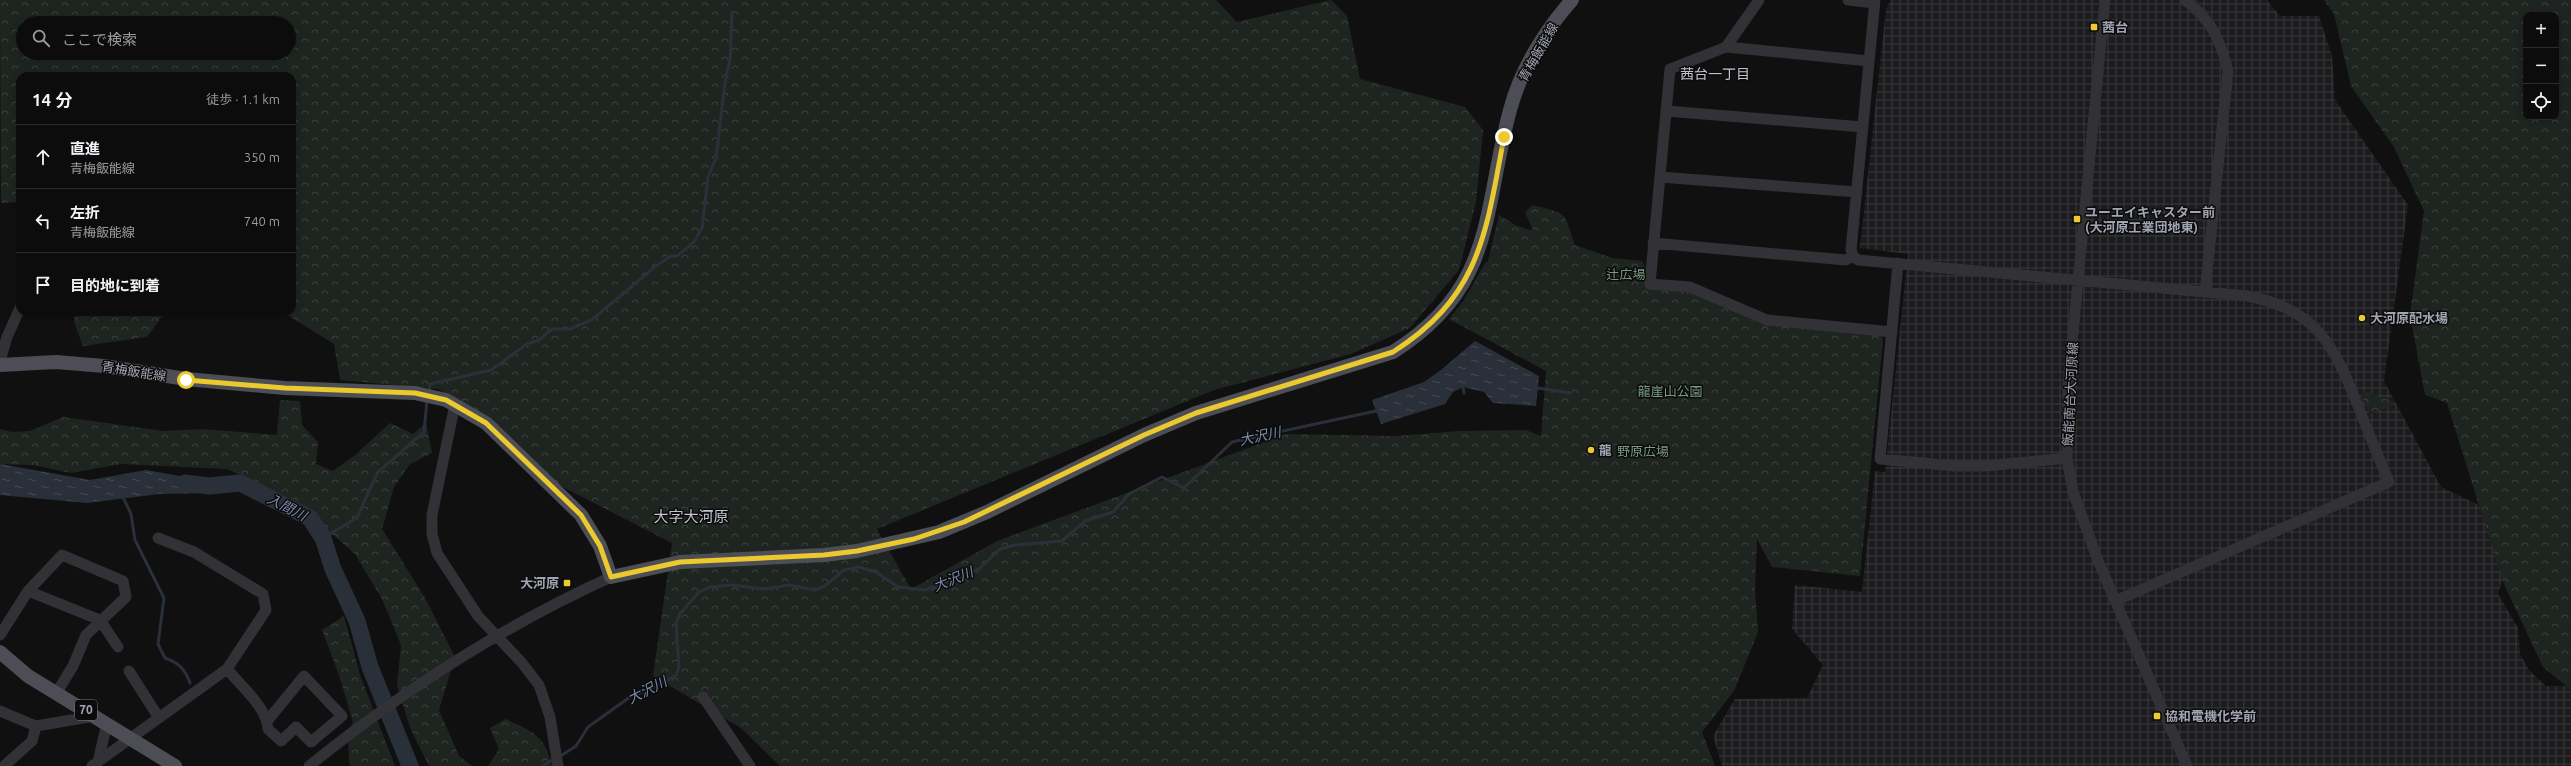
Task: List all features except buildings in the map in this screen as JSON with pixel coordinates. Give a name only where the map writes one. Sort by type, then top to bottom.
[{"type":"main road","name":"青梅飯能線","points":[[0,365],[56,362],[104,366],[186,380],[285,388],[415,393],[441,399],[455,404],[486,423],[581,515],[600,546],[611,577],[680,562],[824,555],[857,551],[933,534],[964,522],[1144,435],[1196,413],[1393,352],[1413,339],[1454,300],[1473,266],[1494,187],[1510,110],[1519,83],[1542,40],[1572,0]]},
{"type":"main road","name":"70","points":[[0,652],[28,676],[57,692],[175,766]]},
{"type":"street","points":[[1726,47],[1759,0]]},
{"type":"street","points":[[1848,0],[1875,1],[1851,250],[1853,256],[1858,260],[2248,296],[2285,307],[2307,320],[2323,335],[2336,355],[2389,482],[2115,601]]},
{"type":"street","name":"飯能南台大河原線","points":[[2105,0],[2068,385],[2067,458],[2073,492],[2080,514],[2115,601],[2187,766]]},
{"type":"street","points":[[2186,0],[2199,10],[2213,27],[2222,48],[2228,71],[2205,292]]},
{"type":"street","points":[[1869,61],[1726,47],[1670,69],[1650,284],[1690,287],[1767,320],[1892,332]]},
{"type":"street","points":[[1666,111],[1863,127]]},
{"type":"street","points":[[1660,177],[1857,192]]},
{"type":"street","points":[[1653,243],[1846,260],[1853,256]]},
{"type":"street","points":[[1898,263],[1880,459],[1955,466],[1986,466],[2067,458]]},
{"type":"street","points":[[0,361],[7,337],[16,316]]},
{"type":"street","points":[[455,404],[432,515],[432,534],[437,553],[457,586],[496,636],[522,663],[539,685],[553,734],[558,766]]},
{"type":"street","points":[[95,764],[227,669],[266,610],[264,594],[194,552],[158,538]]},
{"type":"street","points":[[0,635],[28,591],[62,555],[124,581],[126,597],[100,620],[86,635],[73,666],[57,692]]},
{"type":"street","points":[[309,766],[348,735],[447,666],[496,636],[611,577]]},
{"type":"street","points":[[28,591],[100,620],[118,647]]},
{"type":"street","points":[[227,669],[268,720],[268,729],[281,741],[296,727],[311,742],[342,716],[304,676],[268,720]]},
{"type":"street","points":[[129,671],[159,718]]},
{"type":"street","points":[[703,697],[750,766]]},
{"type":"street","points":[[0,711],[36,726],[101,719],[95,764]]},
{"type":"street","points":[[4,766],[32,741],[36,726]]},
{"type":"shaded area","points":[[1891,0],[2267,0],[2280,16],[2319,16],[2332,56],[2335,100],[2408,205],[2384,381],[2441,487],[2518,524],[2498,594],[2518,628],[2520,654],[2529,670],[2546,686],[2571,686],[2571,766],[1722,766],[1713,736],[1735,699],[1807,698],[1823,665],[1792,629],[1795,585],[1862,592],[1875,471],[1885,472],[1908,254],[1860,248],[1886,9]]},
{"type":"green space","points":[[0,0],[1216,0],[1237,22],[1331,0],[1347,16],[1360,79],[1465,107],[1483,130],[1476,202],[1459,270],[1410,328],[1351,354],[1214,390],[877,529],[911,589],[997,541],[1286,434],[1396,436],[1460,431],[1526,430],[1541,436],[1546,371],[1449,319],[1464,300],[1485,263],[1488,261],[1499,215],[1515,225],[1533,231],[1525,212],[1533,205],[1559,213],[1563,216],[1569,226],[1575,245],[1612,258],[1642,261],[1647,271],[1646,287],[1692,292],[1726,308],[1851,332],[1880,335],[1883,339],[1860,576],[1772,567],[1757,539],[1755,589],[1758,632],[1734,691],[1702,732],[1715,766],[780,766],[741,728],[653,676],[672,543],[549,480],[487,415],[438,389],[340,380],[334,344],[289,316],[296,316],[296,72],[16,72],[16,202],[1,203]]},
{"type":"green space","points":[[2324,0],[2571,0],[2571,690],[2543,667],[2503,582],[2447,403],[2425,395],[2410,315],[2424,211],[2394,147],[2351,86],[2334,14]]},
{"type":"green space","points":[[75,316],[162,316],[147,337],[83,346],[74,322]]},
{"type":"green space","points":[[2362,390],[2396,403],[2370,415],[2362,397]]},
{"type":"green space","points":[[280,400],[300,401],[302,425],[318,442],[316,464],[333,471],[354,456],[390,423],[413,434],[426,423],[432,453],[410,464],[394,487],[382,529],[424,596],[455,657],[439,710],[459,756],[472,766],[429,766],[411,730],[397,686],[401,645],[382,599],[355,554],[292,499],[227,469],[121,464],[71,473],[33,465],[0,464],[0,429],[12,432],[30,431],[63,417],[164,431],[202,429],[277,435]]},
{"type":"green space","points":[[344,616],[360,675],[395,766],[351,766],[349,762],[348,731],[353,722],[339,675],[322,630]]},
{"type":"green space","points":[[506,719],[530,731],[541,740],[549,755],[552,766],[488,766],[499,749],[490,728]]},
{"type":"water","points":[[1475,341],[1539,376],[1536,406],[1493,403],[1484,392],[1463,387],[1453,392],[1445,404],[1381,424],[1372,400],[1424,382],[1441,370]]},
{"type":"water","points":[[0,464],[90,480],[146,470],[208,481],[209,493],[159,494],[87,503],[0,495]]},
{"type":"waterway","points":[[429,393],[430,384],[491,370],[527,344],[539,340],[552,329],[570,329],[593,319],[656,266],[671,256],[677,256],[694,242],[702,228],[708,177],[716,158],[725,83],[730,60],[732,12]]},
{"type":"waterway","points":[[1463,387],[1464,393]]},
{"type":"waterway","points":[[1538,388],[1570,393]]},
{"type":"waterway","points":[[323,538],[357,518],[377,473],[424,432],[427,400]]},
{"type":"waterway","name":"大沢川","points":[[559,757],[576,746],[588,727],[630,697],[665,682],[676,675],[679,667],[676,623],[680,614],[699,592],[710,587],[732,585],[764,589],[789,585],[815,590],[825,586],[844,570],[859,567],[876,572],[898,587],[925,590],[979,569],[1000,549],[1015,545],[1062,541],[1085,521],[1113,512],[1129,494],[1162,477],[1184,488],[1232,442],[1376,411]]},
{"type":"waterway","name":"入間川","points":[[185,483],[209,486],[240,483],[310,518],[323,538],[333,569],[357,621],[370,667],[410,766]]},
{"type":"waterway","points":[[122,495],[131,514],[135,540],[164,598],[158,644],[165,658],[181,667],[190,683]]},
{"type":"waterway","name":"大沢川","points":[[543,766],[554,759]]},
{"type":"place","name":"茜台","points":[[2094,27]]},
{"type":"place","name":"ユーエイキャスター前 (大河原工業団地東)","points":[[2077,219]]},
{"type":"place","name":"大河原配水場","points":[[2362,318]]},
{"type":"place","name":"龍","points":[[1591,450]]},
{"type":"place","name":"大河原","points":[[567,583]]},
{"type":"place","name":"協和電機化学前","points":[[2157,716]]},
{"type":"district","name":"茜台一丁目","points":[[1715,74]]},
{"type":"district","name":"大字大河原","points":[[691,517]]},
{"type":"route","points":[[186,380],[285,388],[415,393],[428,395],[455,404],[486,423],[581,515],[592,530],[600,546],[611,577],[680,562],[824,555],[857,551],[914,539],[939,532],[964,522],[1063,476],[1144,435],[1196,413],[1224,403],[1393,352],[1413,339],[1428,326],[1454,300],[1464,284],[1473,266],[1480,245],[1504,137]]},
{"type":"park label","name":"辻広場","points":[[1626,274]]},
{"type":"park label","name":"龍崖山公園","points":[[1670,391]]},
{"type":"park label","name":"野原広場","points":[[1643,451]]}]
